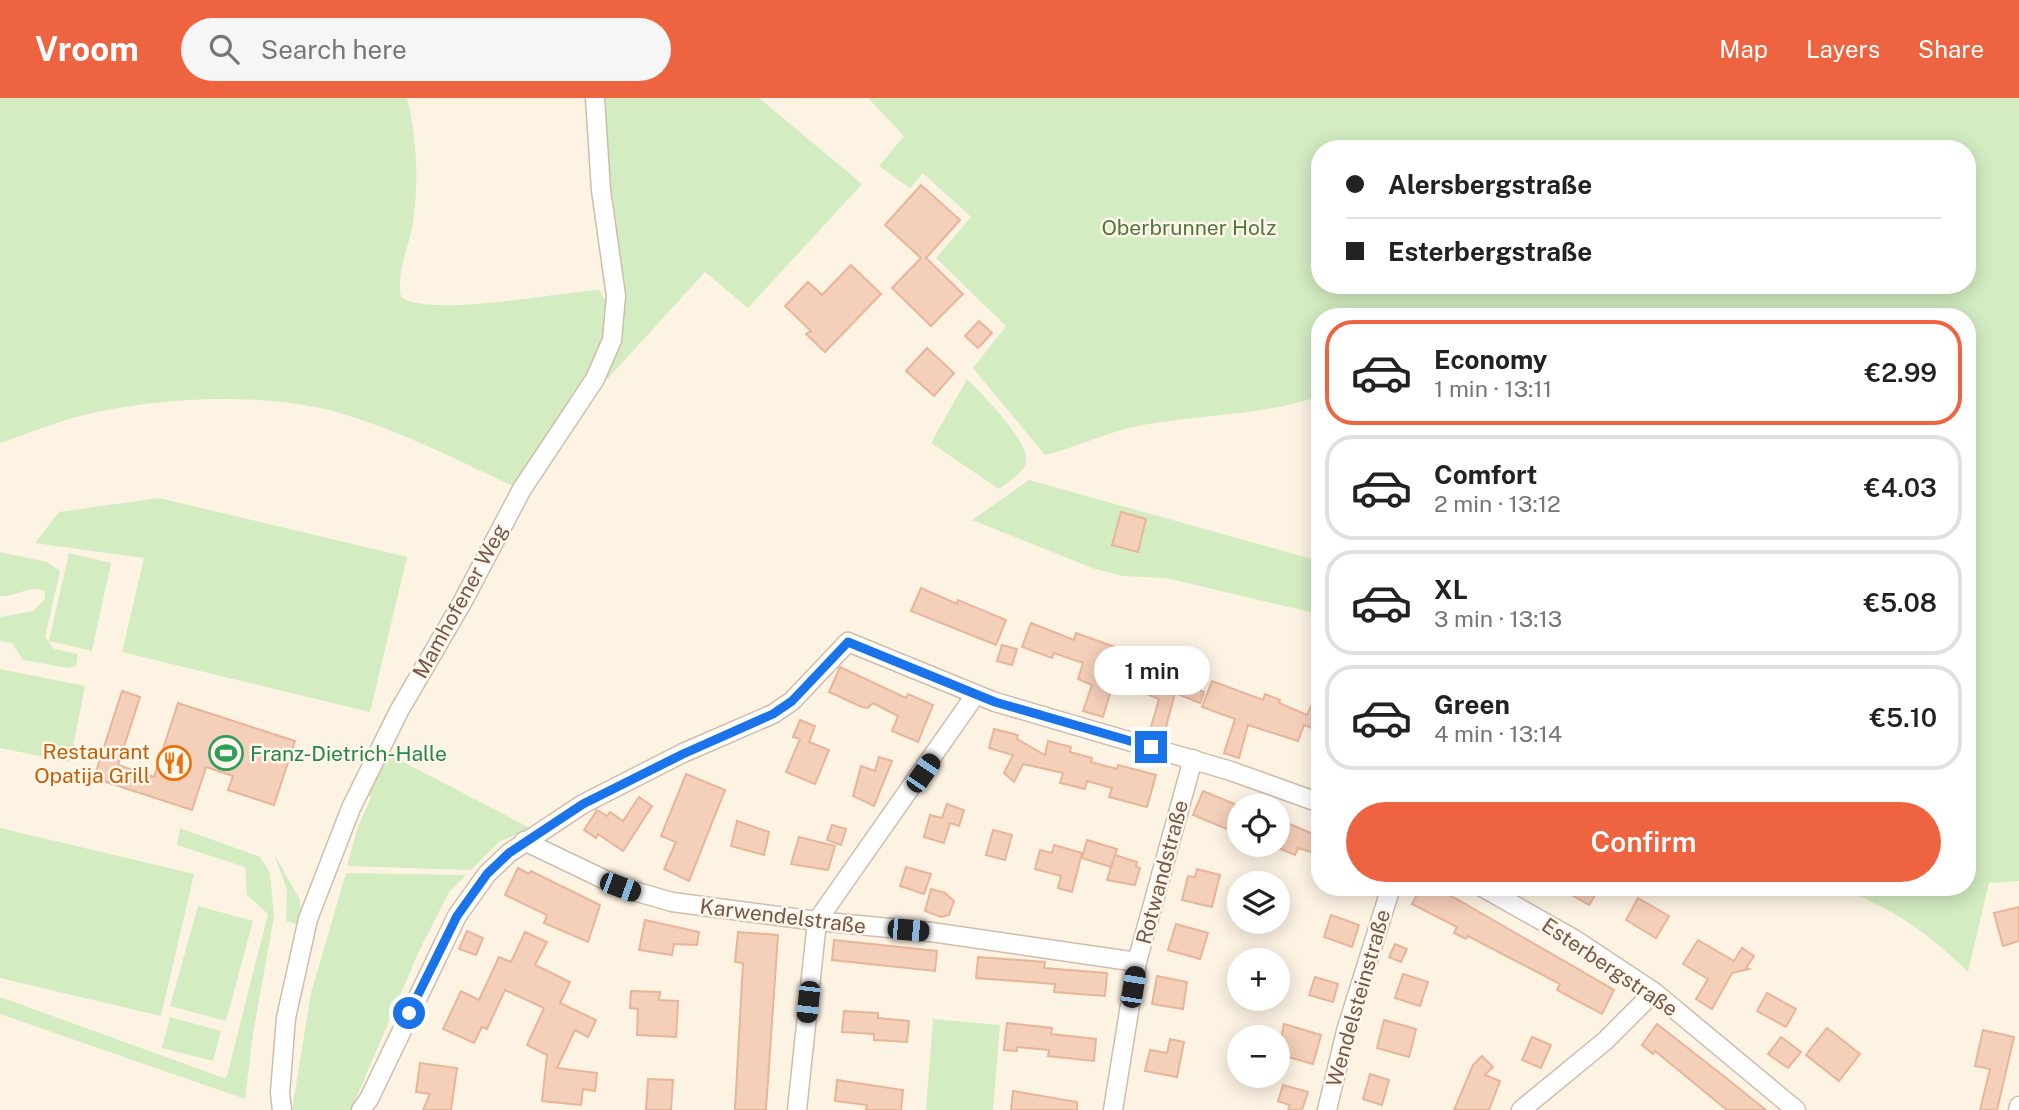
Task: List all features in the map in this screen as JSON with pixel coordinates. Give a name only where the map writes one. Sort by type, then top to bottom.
[{"type":"street","name":"Mamhofener Weg","points":[[282,1110],[280,1093],[286,1018],[308,919],[351,808],[399,711],[463,601],[522,489],[595,379],[612,340],[616,296],[601,190],[595,98]]},
{"type":"street","points":[[361,1110],[369,1099],[457,916],[487,874],[524,841],[617,786],[773,714],[792,701],[848,642],[976,694],[1193,759],[1311,800]]},
{"type":"street","points":[[797,1110],[817,921],[976,694]]},
{"type":"street","name":"Rotwandstraße","points":[[1113,1110],[1137,962],[1193,759]]},
{"type":"street","name":"Karwendelstraße","points":[[524,841],[641,894],[726,911],[931,932],[1137,962]]},
{"type":"street","name":"Wendelsteinstraße","points":[[1327,1110],[1346,1031],[1388,896]]},
{"type":"street","name":"Esterbergstraße","points":[[1498,896],[1608,960],[1654,992],[1796,1110]]},
{"type":"street","points":[[1521,1110],[1599,1046],[1654,992]]},
{"type":"green space","points":[[0,98],[407,98],[415,144],[416,192],[413,223],[400,278],[401,297],[416,303],[466,305],[599,290],[612,312],[603,351],[517,488],[430,447],[363,420],[310,406],[244,399],[173,401],[106,410],[76,417],[0,443]]},
{"type":"green space","points":[[599,98],[759,98],[862,184],[748,308],[705,272],[579,410],[615,346]]},
{"type":"green space","name":"Oberbrunner Holz","points":[[868,98],[2019,98],[2019,881],[1989,883],[1968,972],[1938,944],[1908,922],[1858,896],[1976,896],[1976,308],[1311,308],[1311,399],[1276,407],[1130,428],[1045,455],[973,368],[1006,326],[936,258],[971,217],[923,173],[910,188],[879,166],[904,136]]},
{"type":"green space","points":[[967,379],[1004,419],[1021,443],[1025,454],[1025,466],[999,489],[931,443]]},
{"type":"green space","points":[[1029,480],[1311,559],[1311,612],[1166,578],[1123,576],[1095,569],[972,520]]},
{"type":"green space","points":[[159,498],[407,557],[370,712],[122,652],[144,558],[35,543],[59,512]]},
{"type":"green space","points":[[0,552],[47,562],[60,571],[45,637],[54,649],[78,654],[76,666],[68,668],[23,660],[12,643],[0,641],[0,617],[33,611],[45,599],[45,592],[34,589],[0,596]]},
{"type":"green space","points":[[69,553],[111,563],[92,651],[49,641]]},
{"type":"green space","points":[[0,669],[85,686],[70,762],[0,748]]},
{"type":"green space","points":[[384,752],[530,828],[499,842],[471,870],[347,866],[358,826],[371,798],[365,793]]},
{"type":"green space","points":[[0,828],[194,874],[161,1016],[0,978]]},
{"type":"green space","points":[[180,828],[260,857],[270,873],[274,917],[253,1033],[245,1099],[0,1014],[0,997],[224,1078],[227,1076],[268,914],[247,895],[245,867],[177,845]]},
{"type":"green space","points":[[274,854],[300,900],[302,926],[286,921],[287,890]]},
{"type":"green space","points":[[346,873],[466,875],[449,892],[419,951],[351,1110],[292,1110],[311,993]]},
{"type":"green space","points":[[198,906],[253,921],[226,1021],[170,1006]]},
{"type":"green space","points":[[170,1017],[221,1031],[213,1061],[162,1048]]},
{"type":"green space","points":[[933,1019],[1000,1025],[993,1110],[926,1110]]},
{"type":"building","points":[[921,185],[960,220],[926,258],[963,294],[931,326],[892,288],[921,258],[885,225]]},
{"type":"building","points":[[851,265],[881,294],[825,352],[806,334],[811,331],[785,306],[808,282],[822,295]]},
{"type":"building","points":[[979,321],[992,333],[978,348],[965,336]]},
{"type":"building","points":[[927,348],[954,373],[934,396],[906,371]]},
{"type":"building","points":[[1121,512],[1146,519],[1138,552],[1112,545]]},
{"type":"building","points":[[921,588],[957,604],[958,600],[1006,620],[996,645],[911,611]]},
{"type":"building","points":[[1031,623],[1074,640],[1076,633],[1118,648],[1117,661],[1139,670],[1142,664],[1155,670],[1166,652],[1188,661],[1180,682],[1204,692],[1200,703],[1175,693],[1163,738],[1149,734],[1159,699],[1114,681],[1103,717],[1083,711],[1092,685],[1078,679],[1083,663],[1054,653],[1052,658],[1022,647]]},
{"type":"building","points":[[1002,645],[1017,649],[1012,665],[997,661]]},
{"type":"building","points":[[840,667],[906,698],[908,694],[933,705],[918,742],[892,731],[898,716],[873,703],[868,708],[862,707],[829,692]]},
{"type":"building","points":[[1212,681],[1263,700],[1265,694],[1307,715],[1311,706],[1311,728],[1304,725],[1298,741],[1248,725],[1239,758],[1224,753],[1235,719],[1202,707]]},
{"type":"building","name":"Franz-Dietrich-Halle","points":[[122,691],[140,697],[118,765],[154,777],[178,703],[295,741],[274,805],[228,790],[233,776],[206,767],[192,810],[94,778]]},
{"type":"building","points":[[800,720],[815,726],[809,742],[829,750],[815,784],[786,772],[800,739],[793,737]]},
{"type":"building","points":[[994,729],[1018,735],[1017,739],[1045,755],[1048,741],[1071,747],[1070,752],[1092,758],[1091,762],[1117,769],[1118,765],[1156,775],[1147,807],[1109,797],[1112,788],[1087,781],[1085,789],[1060,783],[1063,773],[1023,764],[1014,782],[1004,773],[1013,755],[989,748]]},
{"type":"building","points":[[879,757],[892,761],[874,806],[853,796],[861,766],[875,771]]},
{"type":"building","points":[[686,774],[725,790],[689,881],[664,869],[676,842],[661,836]]},
{"type":"building","points":[[1203,791],[1227,801],[1227,829],[1193,815]]},
{"type":"building","points":[[639,797],[652,806],[623,851],[598,834],[596,838],[584,830],[597,810],[607,816],[610,812],[623,821]]},
{"type":"building","points":[[947,804],[964,810],[959,826],[950,823],[944,843],[924,837],[930,815],[942,818]]},
{"type":"building","points":[[737,821],[769,832],[764,855],[731,846]]},
{"type":"building","points":[[1290,824],[1311,833],[1311,852],[1298,848],[1295,855],[1290,853]]},
{"type":"building","points":[[832,825],[846,829],[841,845],[827,840]]},
{"type":"building","points":[[993,830],[1012,835],[1005,860],[986,855]]},
{"type":"building","points":[[799,837],[835,846],[828,870],[791,864]]},
{"type":"building","points":[[1087,840],[1117,849],[1111,867],[1082,858]]},
{"type":"building","points":[[1054,845],[1082,853],[1072,892],[1058,888],[1061,876],[1035,869],[1040,850],[1052,853]]},
{"type":"building","points":[[1115,855],[1137,862],[1136,867],[1140,868],[1135,885],[1107,880]]},
{"type":"building","points":[[906,867],[931,874],[924,894],[900,886]]},
{"type":"building","points":[[518,868],[529,874],[531,871],[600,905],[588,942],[544,923],[547,915],[505,895]]},
{"type":"building","points":[[1197,869],[1220,875],[1212,907],[1182,900],[1188,876],[1195,877]]},
{"type":"building","points":[[931,889],[945,893],[954,901],[949,915],[941,917],[925,911]]},
{"type":"building","points":[[1416,896],[1451,896],[1614,990],[1602,1014],[1557,990],[1560,984],[1468,936],[1466,939],[1454,933],[1457,927],[1412,904]]},
{"type":"building","points":[[1574,896],[1594,896],[1589,905]]},
{"type":"building","points":[[1638,898],[1669,916],[1656,938],[1626,920]]},
{"type":"building","points":[[2019,907],[2019,941],[2003,946],[1994,913]]},
{"type":"building","points":[[1331,915],[1359,925],[1352,947],[1324,937]]},
{"type":"building","points":[[645,920],[699,932],[697,945],[674,944],[672,955],[639,950]]},
{"type":"building","points":[[1176,924],[1208,933],[1200,959],[1168,950]]},
{"type":"building","points":[[467,931],[483,938],[476,955],[459,949]]},
{"type":"building","points":[[525,932],[547,942],[535,965],[570,982],[560,1003],[596,1020],[588,1037],[575,1030],[557,1068],[597,1073],[595,1091],[583,1089],[581,1105],[542,1101],[547,1055],[527,1045],[544,1008],[505,990],[487,1029],[482,1027],[474,1043],[443,1029],[461,991],[479,1000],[499,957],[511,962]]},
{"type":"building","points":[[738,932],[778,935],[766,1109],[762,1110],[735,1110],[743,963],[735,962]]},
{"type":"building","points":[[834,940],[937,951],[935,971],[832,960]]},
{"type":"building","points":[[1698,940],[1734,961],[1742,948],[1754,956],[1746,968],[1749,969],[1732,973],[1712,1009],[1696,999],[1708,979],[1683,964]]},
{"type":"building","points":[[1395,944],[1407,949],[1401,962],[1389,957]]},
{"type":"building","points":[[978,957],[1045,962],[1044,968],[1107,973],[1105,996],[1054,992],[1055,984],[976,978]]},
{"type":"building","points":[[1403,974],[1428,982],[1420,1006],[1395,998]]},
{"type":"building","points":[[1157,976],[1187,982],[1183,1009],[1152,1004]]},
{"type":"building","points":[[1315,977],[1338,984],[1333,1002],[1309,995]]},
{"type":"building","points":[[631,991],[660,992],[659,1000],[678,1001],[676,1037],[637,1035],[638,1009],[630,1008]]},
{"type":"building","points":[[1767,993],[1796,1009],[1786,1027],[1757,1011]]},
{"type":"building","points":[[844,1011],[878,1013],[878,1018],[909,1021],[907,1042],[874,1040],[874,1034],[842,1032]]},
{"type":"building","points":[[1384,1020],[1416,1029],[1409,1057],[1377,1048]]},
{"type":"building","points":[[1007,1023],[1052,1028],[1051,1034],[1096,1039],[1094,1061],[1048,1056],[1049,1050],[1017,1047],[1017,1051],[1004,1050]]},
{"type":"building","points":[[1657,1024],[1766,1110],[1727,1110],[1655,1051],[1653,1054],[1642,1045]]},
{"type":"building","points":[[1290,1026],[1321,1035],[1313,1064],[1290,1057]]},
{"type":"building","points":[[1827,1028],[1860,1054],[1839,1081],[1806,1055]]},
{"type":"building","points":[[1983,1030],[2014,1037],[1997,1110],[1980,1110],[1990,1069],[1975,1066]]},
{"type":"building","points":[[1532,1037],[1551,1045],[1541,1068],[1522,1060]]},
{"type":"building","points":[[1781,1037],[1801,1052],[1788,1068],[1768,1054]]},
{"type":"building","points":[[1170,1039],[1184,1042],[1177,1077],[1145,1071],[1150,1050],[1167,1053]]},
{"type":"building","points":[[1482,1056],[1493,1067],[1485,1075],[1500,1081],[1489,1110],[1454,1110],[1473,1065]]},
{"type":"building","points":[[420,1063],[457,1068],[451,1110],[423,1110],[430,1094],[416,1092]]},
{"type":"building","points":[[1370,1074],[1389,1080],[1382,1105],[1363,1099]]},
{"type":"building","points":[[648,1079],[673,1080],[671,1110],[646,1110]]},
{"type":"building","points":[[837,1080],[903,1090],[901,1110],[866,1110],[867,1105],[835,1101]]},
{"type":"building","points":[[1290,1087],[1308,1092],[1302,1110],[1288,1110],[1290,1105],[1278,1101],[1282,1088]]},
{"type":"building","points":[[1013,1091],[1077,1102],[1077,1110],[1011,1110]]},
{"type":"place","name":"Franz-Dietrich-Halle","points":[[226,753]]},
{"type":"place","name":"Restaurant Opatija Grill","points":[[174,763]]},
{"type":"route","points":[[409,1013],[457,916],[487,874],[509,853],[583,804],[617,786],[773,714],[792,701],[848,642],[995,702],[1151,747]]}]
